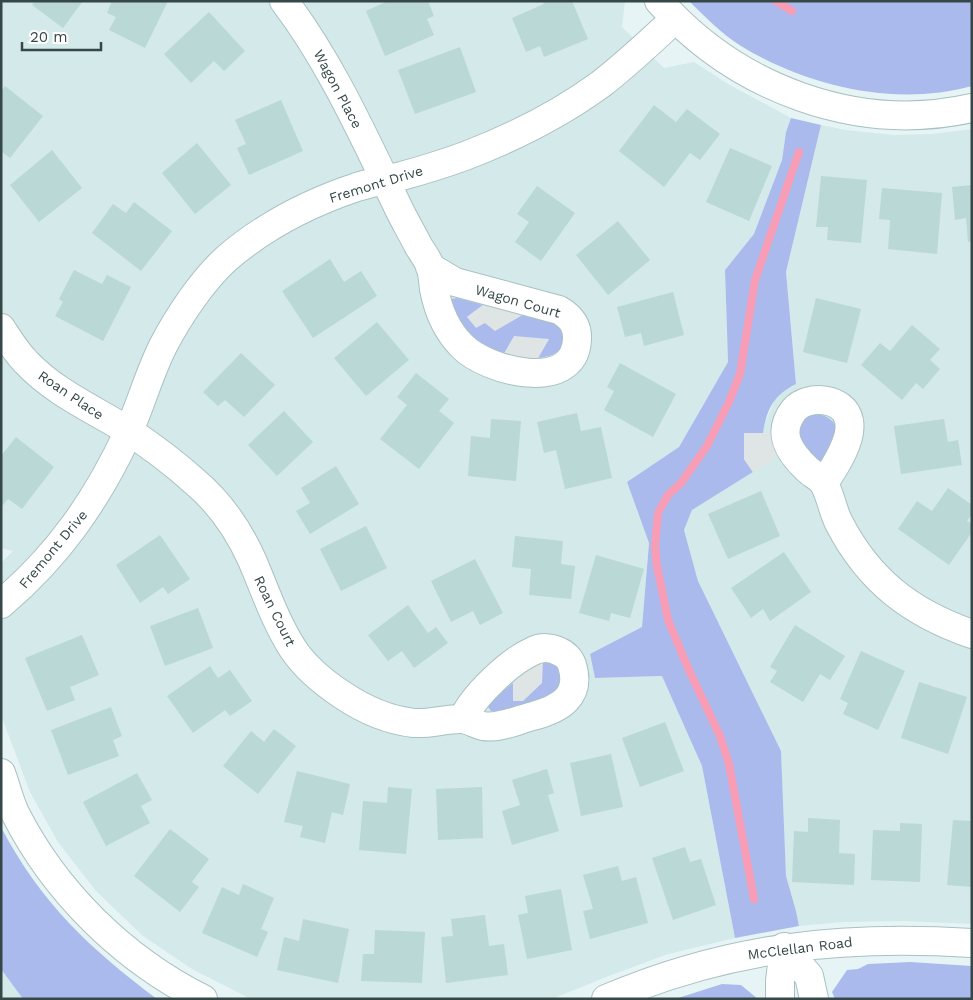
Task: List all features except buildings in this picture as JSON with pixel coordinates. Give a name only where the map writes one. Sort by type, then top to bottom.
[{"type":"street","name":"Wagon Place","points":[[284,1],[316,48],[385,180]]},
{"type":"street","name":"Fremont Drive","points":[[1,604],[20,589],[38,569],[74,527],[91,503],[106,478],[163,347],[174,327],[202,287],[225,260],[264,230],[313,205],[358,187],[464,156],[538,123],[599,85],[638,53],[667,10]]},
{"type":"street","points":[[667,10],[705,46],[735,66],[760,80],[802,98],[841,109],[885,114],[943,113],[972,108]]},
{"type":"street","name":"Wagon Court","points":[[385,180],[405,222],[430,266],[438,306],[445,322],[452,335],[472,356],[502,369],[527,372],[552,370],[563,366],[571,359],[576,350],[577,338],[575,325],[569,316],[559,310],[455,282],[430,266]]},
{"type":"street","name":"Roan Place","points":[[1,328],[26,362],[42,376],[71,397],[128,431]]},
{"type":"street","name":"Roan Court","points":[[128,431],[196,482],[234,526],[284,633],[303,662],[317,675],[354,702],[373,712],[396,720],[417,723],[463,719]]},
{"type":"street","points":[[824,483],[838,521],[848,539],[863,560],[890,590],[931,618],[972,634]]},
{"type":"street","points":[[1,773],[14,811],[36,849],[61,884],[83,909],[134,956],[158,974],[203,999]]},
{"type":"street","name":"McClellan Road","points":[[606,999],[636,986],[707,963],[784,947],[885,940],[972,943]]},
{"type":"street","points":[[780,999],[784,947]]},
{"type":"street","points":[[784,947],[809,976],[814,999]]},
{"type":"shaded area","points":[[1,1],[625,1],[622,27],[664,68],[694,62],[728,84],[791,118],[786,132],[782,160],[754,235],[725,270],[728,362],[679,447],[627,482],[649,543],[642,627],[590,655],[595,678],[662,676],[702,766],[735,938],[668,954],[552,999],[251,999],[192,969],[143,936],[96,891],[58,842],[30,792],[1,715],[1,563],[13,551],[1,548]]},
{"type":"shaded area","points":[[689,1],[972,1],[972,86],[943,92],[913,94],[853,89],[823,82],[767,60],[741,46],[720,31]]},
{"type":"shaded area","points":[[791,118],[821,125],[786,272],[796,384],[788,388],[773,403],[769,409],[763,433],[744,433],[744,459],[753,472],[692,510],[684,530],[698,581],[781,751],[786,876],[799,926],[735,938],[702,766],[662,676],[595,678],[590,654],[642,627],[649,543],[627,482],[679,447],[728,362],[725,270],[754,234],[782,160],[786,132]]},
{"type":"shaded area","points":[[821,125],[845,130],[894,135],[932,134],[972,129],[972,924],[905,921],[843,922],[799,926],[786,876],[781,751],[698,581],[684,530],[692,510],[753,472],[765,423],[775,399],[783,391],[796,384],[786,272]]},
{"type":"shaded area","points":[[457,298],[483,305],[467,317],[485,323],[495,330],[524,314],[559,321],[566,339],[556,353],[549,356],[538,358],[549,339],[502,357],[469,338],[450,303],[452,299]]},
{"type":"shaded area","points":[[483,305],[524,314],[495,331],[485,323],[476,328],[467,317]]},
{"type":"shaded area","points":[[514,336],[549,339],[538,358],[502,357]]},
{"type":"shaded area","points":[[813,414],[827,417],[837,428],[837,433],[822,463],[818,462],[799,439],[799,425],[806,416]]},
{"type":"shaded area","points":[[744,433],[771,433],[779,456],[753,472],[744,459]]},
{"type":"shaded area","points":[[543,660],[554,664],[561,674],[558,690],[553,696],[499,711],[491,711],[487,703],[513,683],[513,700]]},
{"type":"shaded area","points":[[543,660],[542,683],[523,701],[513,701],[513,683]]},
{"type":"shaded area","points":[[1,827],[32,878],[68,922],[110,962],[157,999],[23,999],[1,969]]},
{"type":"shaded area","points":[[910,962],[972,966],[972,999],[835,999],[832,992],[847,970],[858,969],[868,964]]},
{"type":"shaded area","points":[[1,969],[23,999],[1,999]]},
{"type":"shaded area","points":[[722,984],[741,985],[758,999],[675,999]]},
{"type":"waterway","points":[[776,1],[792,11]]},
{"type":"waterway","points":[[754,899],[729,764],[720,736],[668,620],[655,546],[658,513],[668,495],[681,483],[707,446],[729,402],[740,374],[755,280],[799,152]]}]
